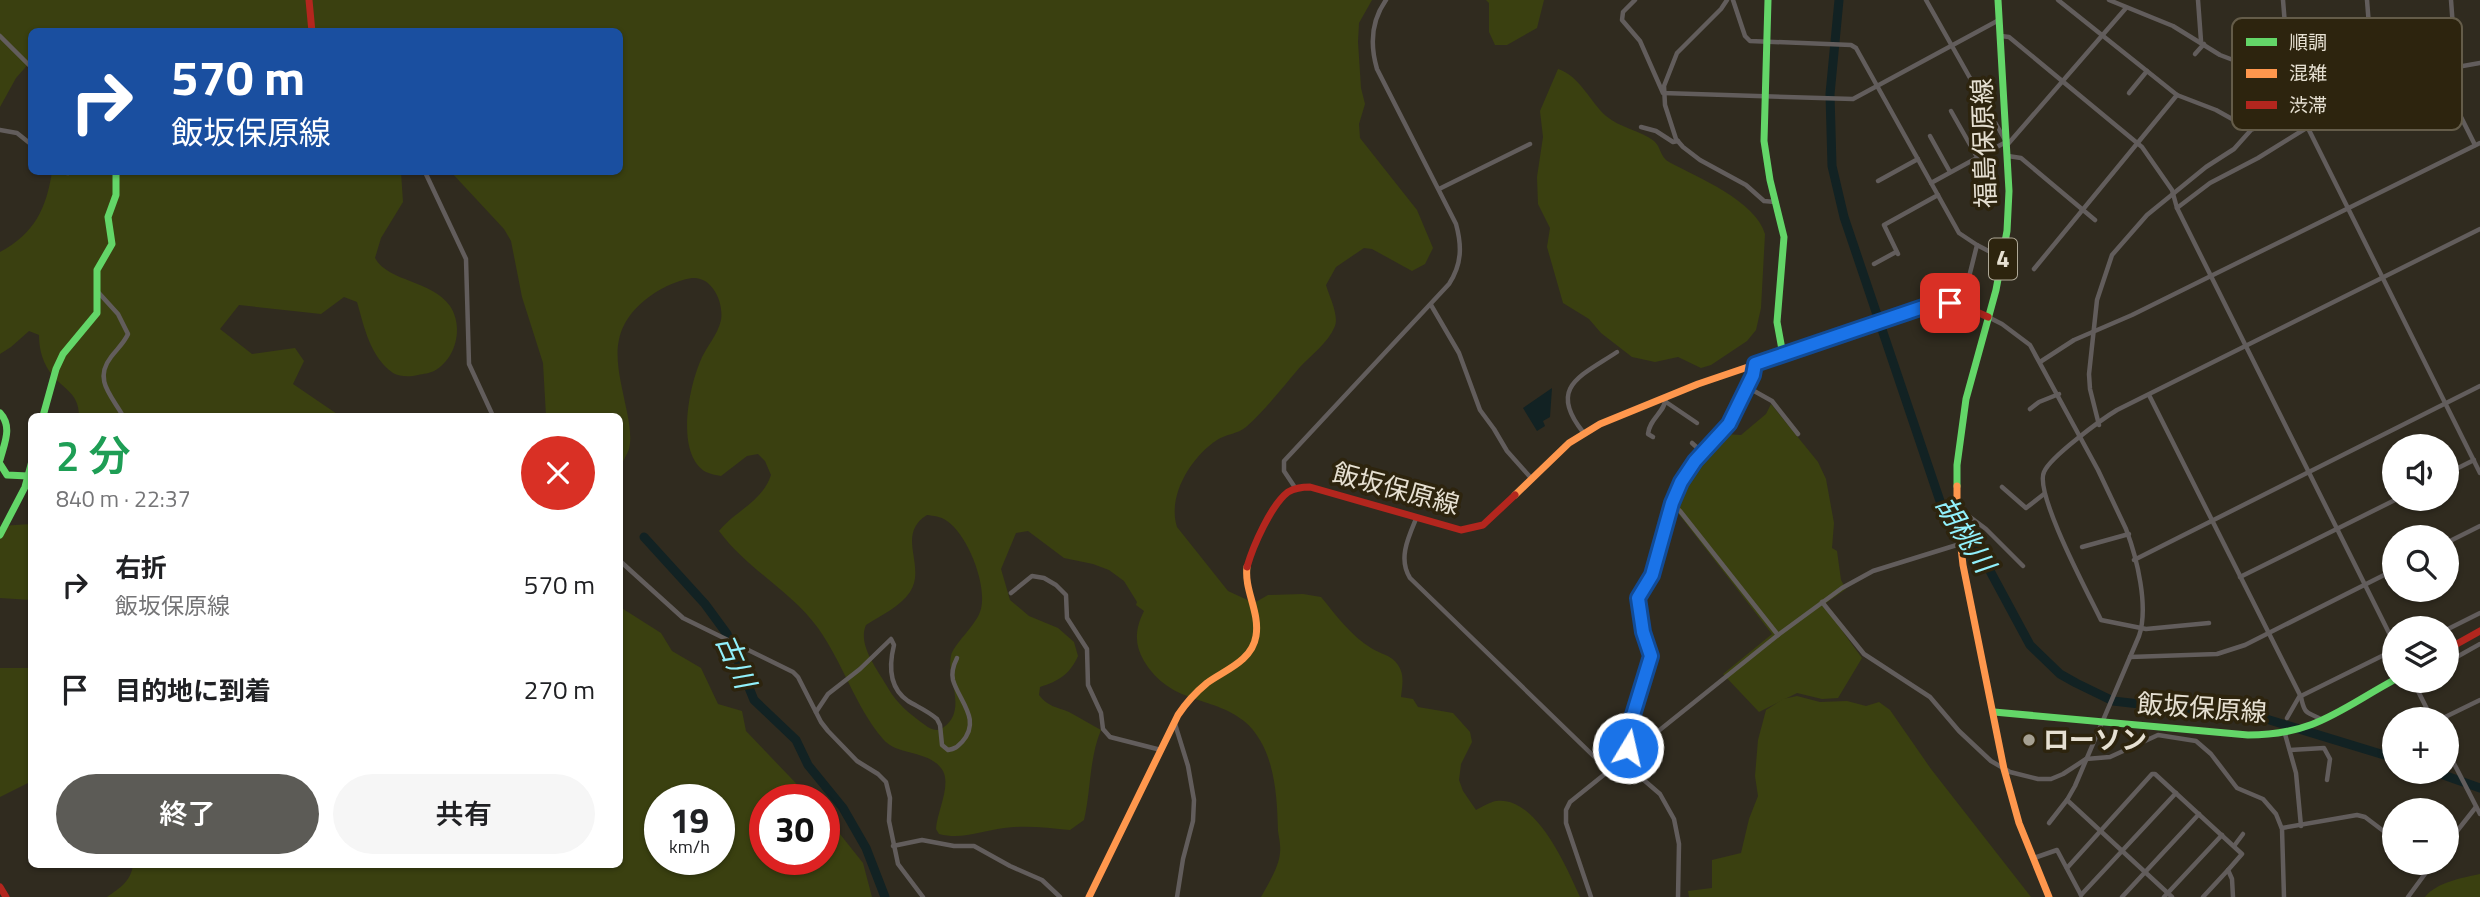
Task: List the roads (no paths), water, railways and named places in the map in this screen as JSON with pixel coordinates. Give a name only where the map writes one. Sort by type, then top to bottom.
[{"type":"main road","points":[[309,0],[312,28]]},
{"type":"main road","points":[[1768,0],[1764,141],[1768,174],[1784,237],[1777,314],[1783,355]]},
{"type":"main road","name":"福島保原線","points":[[1998,0],[2008,203],[2003,259],[1959,435],[1957,510],[1960,544],[2004,769],[2018,823],[2049,897]]},
{"type":"main road","points":[[44,413],[63,354],[97,313],[97,270],[112,244],[108,217],[116,195],[116,175]]},
{"type":"main road","name":"飯坂保原線","points":[[1089,897],[1174,722],[1192,696],[1240,660],[1253,646],[1256,629],[1246,577],[1247,560],[1285,495],[1296,489],[1311,487],[1416,519],[1461,530],[1477,528],[1583,432],[1755,364],[1934,304],[1947,302],[1962,305],[1988,317]]},
{"type":"main road","points":[[0,413],[4,415],[8,425],[0,462],[7,475],[28,476],[15,509],[0,536]]},
{"type":"main road","points":[[2459,643],[2480,631]]},
{"type":"main road","name":"飯坂保原線","points":[[1994,712],[2265,735],[2286,734],[2308,727],[2382,687]]},
{"type":"main road","points":[[0,887],[6,897]]},
{"type":"street","points":[[1296,489],[1283,471],[1284,461],[1430,305],[1456,274],[1461,251],[1456,224],[1377,69],[1373,48],[1374,30],[1386,0]]},
{"type":"street","points":[[1636,0],[1623,12],[1622,20],[1640,41],[1663,93],[1666,110],[1678,141],[1700,160],[1746,185],[1764,201],[1775,202]]},
{"type":"street","points":[[1926,0],[2006,142]]},
{"type":"street","points":[[2057,0],[2177,95],[2216,110],[2232,119]]},
{"type":"street","points":[[2195,54],[2202,43],[2198,0]]},
{"type":"street","points":[[2283,0],[2284,18]]},
{"type":"street","points":[[2367,0],[2368,18]]},
{"type":"street","points":[[2451,0],[2452,18]]},
{"type":"street","points":[[1663,93],[1680,49],[1726,1],[1733,1],[1746,38],[1750,41],[1854,46],[1959,233],[2003,259]]},
{"type":"street","points":[[2113,1],[2166,23],[2232,60]]},
{"type":"street","points":[[1931,183],[2006,142],[2010,143],[2126,8]]},
{"type":"street","points":[[1663,93],[1853,99],[2000,20]]},
{"type":"street","points":[[0,36],[28,64]]},
{"type":"street","points":[[2000,36],[2009,37],[2137,143],[2173,194],[2177,208],[2382,619]]},
{"type":"street","points":[[2462,67],[2480,63]]},
{"type":"street","points":[[2129,93],[2147,71]]},
{"type":"street","points":[[2034,269],[2177,95]]},
{"type":"street","points":[[1951,111],[1977,158]]},
{"type":"street","points":[[2040,362],[2094,331],[2211,277],[2477,144],[2462,116]]},
{"type":"street","points":[[1641,127],[1656,131],[1673,142],[1678,141]]},
{"type":"street","points":[[0,130],[16,133],[28,142]]},
{"type":"street","points":[[2099,425],[2090,389],[2090,358],[2097,300],[2112,255],[2147,215],[2206,167],[2234,149],[2250,130]]},
{"type":"street","points":[[2177,208],[2210,183],[2303,130]]},
{"type":"street","points":[[2309,130],[2480,473]]},
{"type":"street","points":[[1930,136],[1950,172]]},
{"type":"street","points":[[1438,190],[1530,144]]},
{"type":"street","points":[[2007,155],[2021,158],[2095,220]]},
{"type":"street","points":[[1878,181],[1918,159]]},
{"type":"street","points":[[426,175],[466,260],[469,364],[492,413]]},
{"type":"street","points":[[1874,264],[1897,253],[1884,225],[1938,195]]},
{"type":"street","points":[[2209,623],[2141,629],[2101,620],[2044,494],[2042,478],[2045,469],[2080,436],[2099,425],[2110,414],[2480,229]]},
{"type":"street","points":[[1962,305],[1977,245]]},
{"type":"street","points":[[97,291],[118,314],[128,334],[109,359],[102,376],[107,393],[121,413]]},
{"type":"street","points":[[1430,305],[1459,353],[1480,410],[1507,451],[1532,479]]},
{"type":"street","points":[[1988,317],[2025,340],[2059,394],[2129,534],[2143,603],[2141,629],[2103,722],[2067,800],[2049,823]]},
{"type":"street","points":[[1583,432],[1570,413],[1570,389],[1580,376],[1617,352]]},
{"type":"street","points":[[1678,897],[1679,844],[1674,819],[1660,794],[1638,775],[1628,745],[1629,728],[1651,656],[1643,632],[1638,598],[1652,575],[1672,503],[1684,477],[1729,424],[1753,375],[1755,364]]},
{"type":"street","points":[[2134,560],[2480,386]]},
{"type":"street","points":[[1747,387],[1772,401],[1798,433]]},
{"type":"street","points":[[2030,409],[2059,394]]},
{"type":"street","points":[[2149,395],[2301,697],[2303,709],[2312,717],[2322,720]]},
{"type":"street","points":[[1653,437],[1648,433],[1648,428],[1666,399],[1697,423]]},
{"type":"street","points":[[1692,443],[1703,453]]},
{"type":"street","points":[[2459,468],[2474,460]]},
{"type":"street","points":[[2003,487],[2026,508],[2044,494]]},
{"type":"street","points":[[1672,503],[1778,635]]},
{"type":"street","points":[[2240,577],[2382,506]]},
{"type":"street","points":[[1957,510],[1986,529],[2023,566]]},
{"type":"street","points":[[1416,519],[1404,554],[1405,568],[1410,578],[1608,770]]},
{"type":"street","points":[[2459,537],[2480,527]]},
{"type":"street","points":[[2082,547],[2129,534]]},
{"type":"street","points":[[1591,897],[1566,823],[1565,814],[1570,802],[1822,602],[1866,573],[1960,544]]},
{"type":"street","points":[[623,564],[683,618],[793,672],[801,680],[815,712],[828,732],[844,749],[886,782],[889,793],[889,821],[898,864],[923,897]]},
{"type":"street","points":[[1011,593],[1032,576],[1044,578],[1064,592],[1067,598],[1068,622],[1082,639],[1089,654],[1088,685],[1099,709],[1104,732],[1110,737],[1161,750]]},
{"type":"street","points":[[2130,657],[2217,654],[2268,633],[2382,576]]},
{"type":"street","points":[[1822,602],[1864,654],[1934,700],[1959,731],[1994,764],[2004,769],[2038,779],[2051,779],[2086,759],[2110,757],[2158,735],[2198,742],[2211,754],[2237,788],[2263,799],[2272,806],[2282,828],[2284,897]]},
{"type":"street","points":[[2459,624],[2480,613]]},
{"type":"street","points":[[815,712],[828,694],[860,669],[891,639],[894,645],[891,672],[898,692],[937,719],[942,745],[948,750],[953,749],[967,737],[971,720],[953,680],[957,658]]},
{"type":"street","points":[[2459,656],[2480,645]]},
{"type":"street","points":[[2287,718],[2301,697],[2382,656]]},
{"type":"street","points":[[2459,710],[2480,700]]},
{"type":"street","points":[[1174,722],[1188,766],[1194,800],[1193,821],[1182,859],[1177,897]]},
{"type":"street","points":[[2198,742],[2199,730]]},
{"type":"street","points":[[2286,734],[2297,782],[2301,826]]},
{"type":"street","points":[[2290,750],[2324,748],[2330,760],[2328,780]]},
{"type":"street","points":[[2067,867],[2152,774],[2155,774],[2242,854],[2203,897]]},
{"type":"street","points":[[2459,774],[2480,814]]},
{"type":"street","points":[[2034,859],[2057,850],[2082,896],[2176,793]]},
{"type":"street","points":[[2067,800],[2168,896],[2222,835]]},
{"type":"street","points":[[2459,829],[2476,807]]},
{"type":"street","points":[[2122,897],[2199,814]]},
{"type":"street","points":[[2282,828],[2357,815],[2368,819],[2382,830]]},
{"type":"street","points":[[2234,846],[2243,835]]},
{"type":"street","points":[[893,845],[922,840],[974,846],[1042,880],[1060,897]]},
{"type":"street","points":[[2228,870],[2232,879],[2233,897]]},
{"type":"street","points":[[2407,897],[2424,875]]},
{"type":"waterway","name":"胡桃川","points":[[1839,0],[1830,94],[1832,166],[1844,217],[1941,504],[1945,511],[1969,532],[2030,645],[2060,674],[2113,701],[2263,718],[2382,754]]},
{"type":"waterway","name":"古川","points":[[644,537],[705,604],[727,634],[754,700],[796,740],[808,765],[843,808],[866,848],[885,897]]},
{"type":"waterway","name":"胡桃川","points":[[2459,781],[2480,788]]},
{"type":"place","name":"ローソン","points":[[2029,740]]}]
